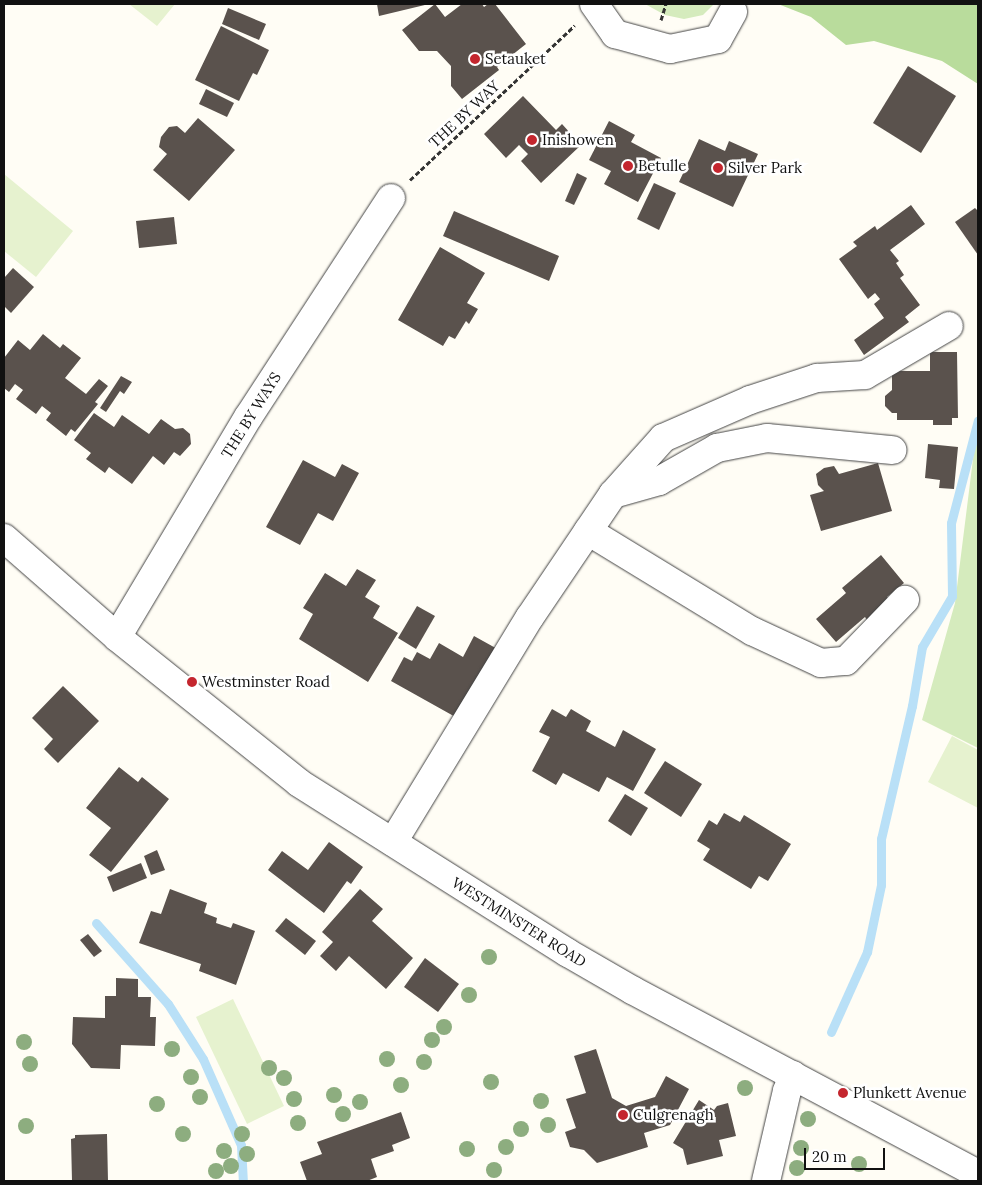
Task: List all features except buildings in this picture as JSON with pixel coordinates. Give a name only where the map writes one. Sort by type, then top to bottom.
[{"type":"street","points":[[595,5],[615,34],[670,49],[718,38],[733,12]]},
{"type":"street","name":"THE BY WAYS","points":[[117,637],[249,416],[391,198]]},
{"type":"street","points":[[393,842],[483,691],[588,531],[613,494],[664,438],[750,400],[817,378],[865,375],[949,326]]},
{"type":"street","points":[[613,494],[659,481],[718,448],[767,438],[892,450]]},
{"type":"street","points":[[588,531],[752,631],[822,663],[846,661],[905,600]]},
{"type":"street","name":"WESTMINSTER ROAD","points":[[4,538],[117,637],[299,783],[576,957],[632,990],[978,1174]]},
{"type":"street","points":[[766,1181],[785,1099],[793,1076]]},
{"type":"path","name":"THE BY WAY","points":[[391,198],[595,5]]},
{"type":"green space","points":[[129,4],[175,4],[157,26]]},
{"type":"green space","points":[[645,4],[714,4],[703,15],[684,19],[665,15]]},
{"type":"green space","points":[[778,4],[978,4],[978,84],[942,61],[874,41],[846,45],[811,17]]},
{"type":"green space","points":[[4,174],[73,231],[36,277],[4,251]]},
{"type":"green space","points":[[978,419],[978,748],[922,720],[955,603]]},
{"type":"green space","points":[[952,736],[978,750],[978,808],[928,782]]},
{"type":"green space","points":[[233,999],[284,1106],[247,1124],[196,1017]]},
{"type":"waterway","points":[[831,1032],[867,952],[881,885],[881,839],[912,706],[922,647],[952,596],[951,523],[978,420]]},
{"type":"waterway","points":[[96,923],[168,1004],[203,1059],[241,1145],[243,1181]]},
{"type":"place","name":"Setauket","points":[[475,59]]},
{"type":"place","name":"Inishowen","points":[[532,140]]},
{"type":"place","name":"Betulle","points":[[628,166]]},
{"type":"place","name":"Silver Park","points":[[718,168]]},
{"type":"place","name":"Westminster Road","points":[[192,682]]},
{"type":"place","name":"Plunkett Avenue","points":[[843,1093]]},
{"type":"place","name":"Culgrenagh","points":[[623,1115]]}]
